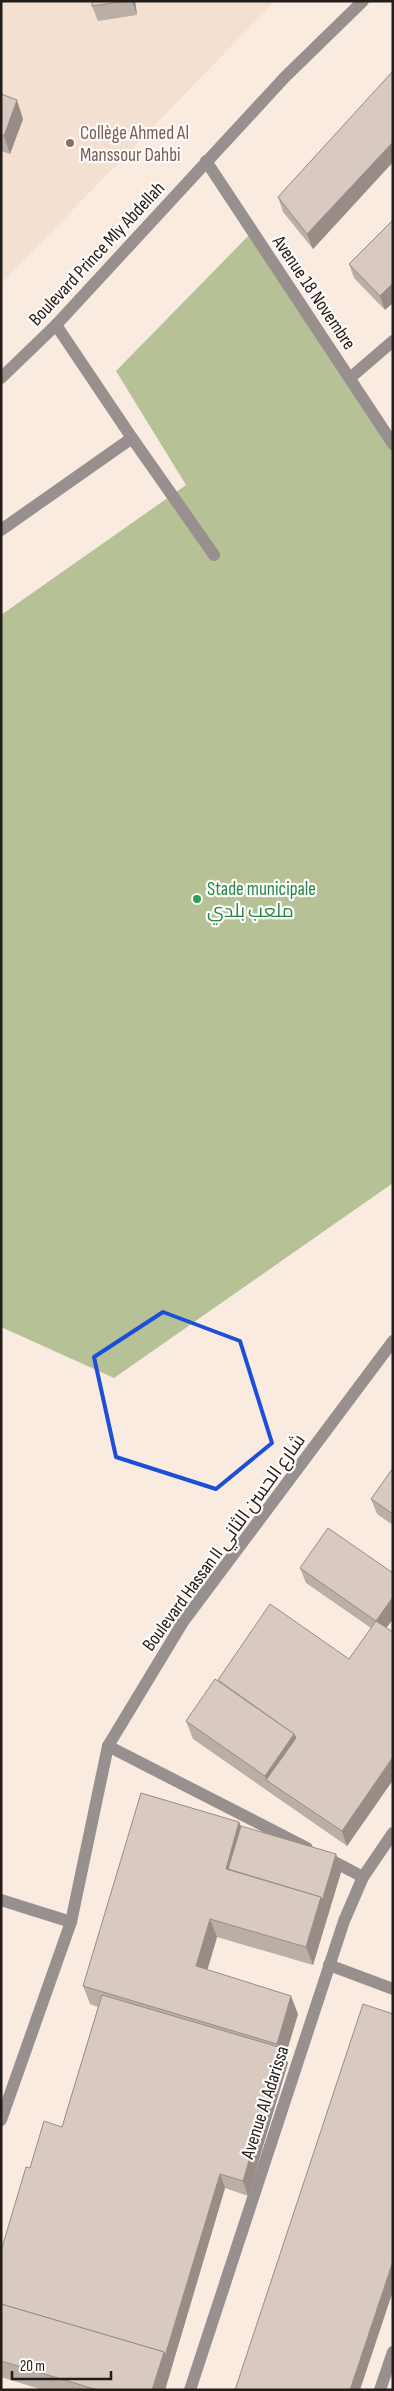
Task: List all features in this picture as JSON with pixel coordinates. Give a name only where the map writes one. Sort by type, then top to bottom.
[{"type":"street","name":"Boulevard Prince Mly Abdellah","points":[[1,378],[56,325],[206,161],[285,78],[363,1]]},
{"type":"street","name":"Avenue 18 Novembre","points":[[206,161],[393,444]]},
{"type":"street","points":[[56,325],[214,555]]},
{"type":"street","points":[[350,378],[393,341]]},
{"type":"street","points":[[1,530],[132,438]]},
{"type":"street","name":"Boulevard Hassan II شارع الحسن الثاني","points":[[1,2120],[72,1922],[108,1746],[183,1622],[391,1346]]},
{"type":"street","points":[[108,1746],[363,1877]]},
{"type":"street","name":"Avenue Al Adarissa","points":[[190,2390],[329,1965],[363,1877],[393,1833]]},
{"type":"street","points":[[1,1900],[72,1922]]},
{"type":"street","points":[[329,1965],[393,1989]]},
{"type":"street","points":[[380,2390],[393,2352]]},
{"type":"highlighted area","points":[[163,1312],[240,1341],[272,1443],[216,1489],[116,1457],[94,1357]]},
{"type":"shaded area","name":"Collège Ahmed Al Manssour Dahbi","points":[[1,1],[275,1],[1,284]]},
{"type":"green space","name":"Stade municipale ملعب بلدي","points":[[256,228],[393,434],[393,1183],[114,1378],[1,1327],[1,615],[186,485],[116,371]]},
{"type":"building","points":[[92,1],[126,1],[92,6]]},
{"type":"building","points":[[393,71],[393,142],[307,234],[278,197]]},
{"type":"building","points":[[1,94],[17,100],[4,136],[1,135]]},
{"type":"building","points":[[393,220],[393,283],[380,296],[349,264]]},
{"type":"building","points":[[393,1468],[393,1514],[371,1499]]},
{"type":"building","points":[[328,1528],[393,1573],[393,1597],[376,1621],[300,1568]]},
{"type":"building","points":[[270,1604],[349,1659],[376,1621],[393,1632],[393,1757],[342,1831],[266,1780],[296,1738],[294,1734],[218,1680]]},
{"type":"building","points":[[215,1679],[294,1734],[265,1776],[186,1721]]},
{"type":"building","points":[[141,1793],[239,1822],[226,1869],[321,1897],[306,1947],[210,1919],[196,1966],[291,1996],[277,2044],[83,1986]]},
{"type":"building","points":[[241,1826],[336,1854],[322,1901],[321,1897],[228,1869]]},
{"type":"building","points":[[102,1995],[282,2048],[243,2181],[220,2174],[165,2356],[164,2352],[1,2304],[1,2251],[26,2167],[30,2168],[44,2121],[62,2127]]},
{"type":"building","points":[[363,2004],[393,2014],[393,2261],[350,2390],[235,2390]]},
{"type":"building","points":[[1,2304],[164,2352],[152,2390],[98,2390],[1,2361]]},
{"type":"place","name":"Collège Ahmed Al Manssour Dahbi","points":[[70,143]]},
{"type":"place","name":"Stade municipale ملعب بلدي","points":[[197,899]]}]
